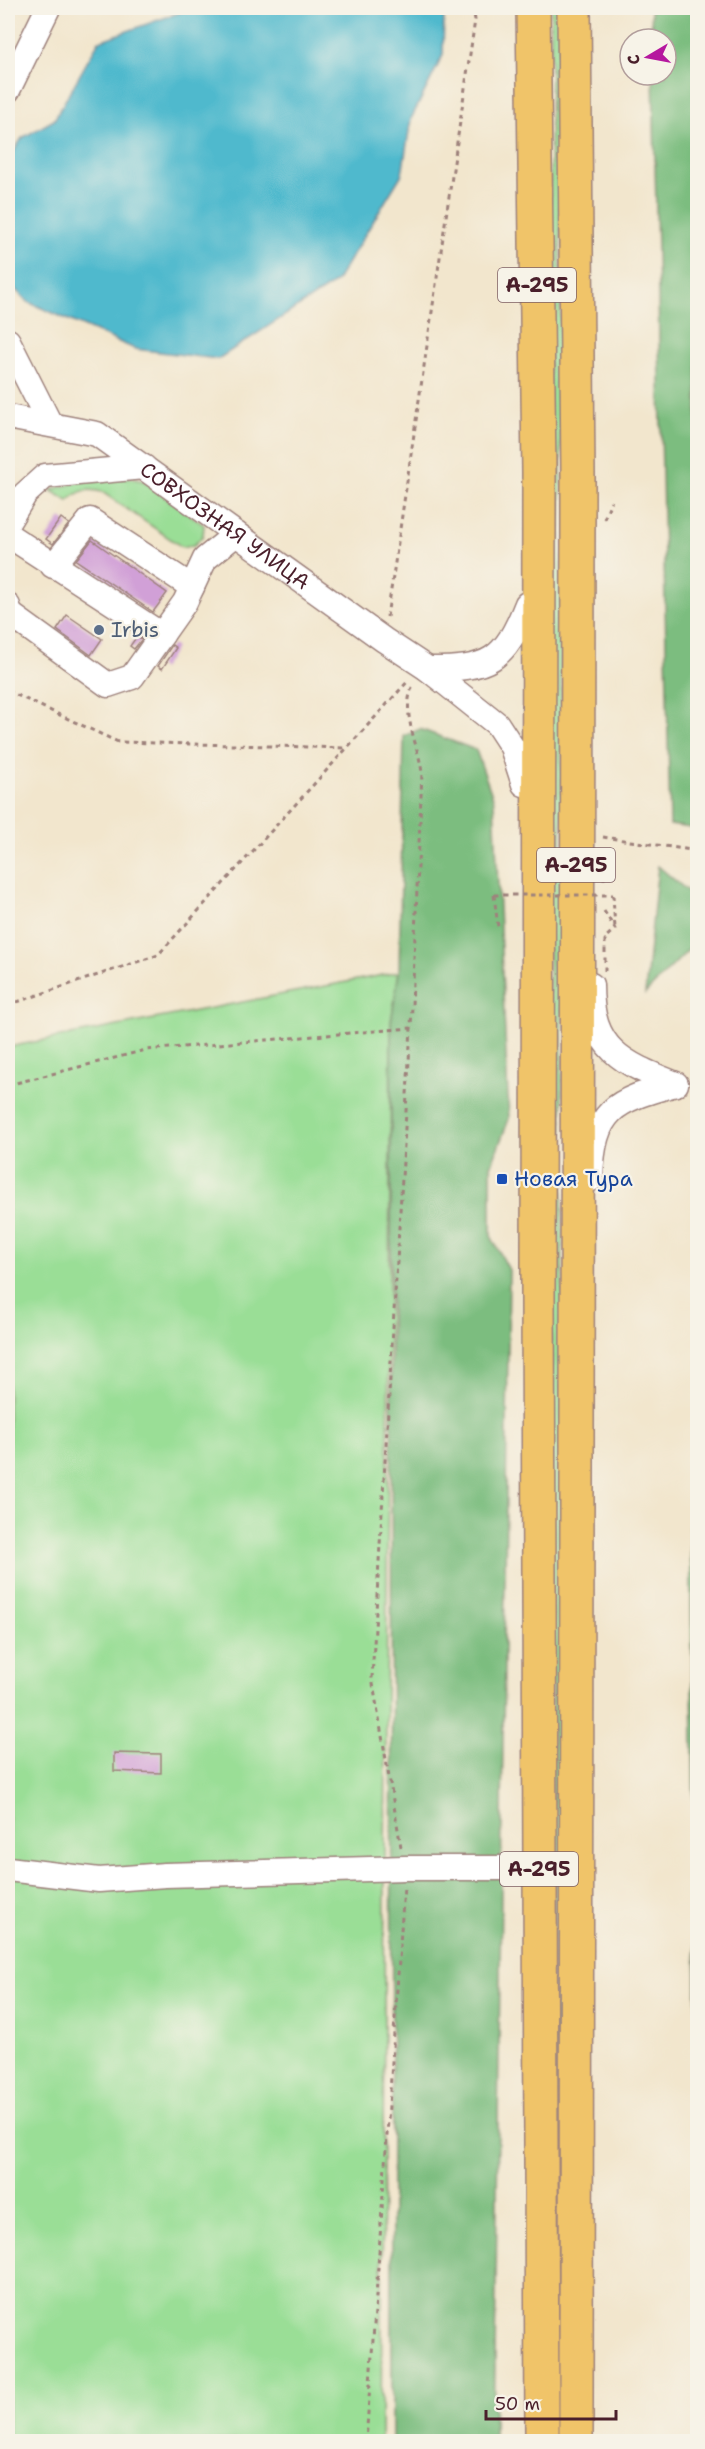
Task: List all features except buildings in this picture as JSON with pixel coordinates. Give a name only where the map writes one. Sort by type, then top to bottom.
[{"type":"highway","name":"А-295","points":[[533,8],[539,472],[538,1297],[542,2442]]},
{"type":"highway","name":"А-295","points":[[574,8],[578,475],[589,838],[576,1313],[579,1722],[576,2442]]},
{"type":"street","points":[[8,90],[48,8]]},
{"type":"street","points":[[8,341],[50,424]]},
{"type":"street","name":"СОВХОЗНАЯ УЛИЦА","points":[[8,417],[97,434],[144,467],[425,667],[497,724],[512,747],[525,784]]},
{"type":"street","points":[[8,522],[24,494],[45,476],[144,467]]},
{"type":"street","name":"А-295","points":[[538,1297],[528,1240],[524,1180],[527,525],[531,498],[539,472]]},
{"type":"street","points":[[52,566],[90,520],[192,587]]},
{"type":"street","points":[[8,606],[10,614],[108,685],[132,677],[185,602],[205,559],[236,534]]},
{"type":"street","points":[[8,535],[52,566],[162,635]]},
{"type":"street","points":[[425,667],[458,669],[491,660],[505,648],[516,631],[526,604]]},
{"type":"street","points":[[589,838],[591,1002],[595,1023],[603,1041],[619,1059],[635,1068],[687,1084]]},
{"type":"street","points":[[576,1313],[584,1299],[590,1278],[591,1169],[595,1137],[617,1105],[633,1096],[687,1084]]},
{"type":"street","points":[[8,1869],[99,1880],[165,1875],[405,1868],[539,1868]]},
{"type":"path","points":[[384,640],[473,32],[473,8]]},
{"type":"path","points":[[8,1005],[158,955],[347,748],[425,667]]},
{"type":"path","points":[[366,2442],[405,1868],[372,1678],[411,1028],[422,773],[420,752],[410,726],[409,705],[411,688],[425,667]]},
{"type":"path","points":[[8,691],[118,742],[347,748]]},
{"type":"path","points":[[589,838],[698,851]]},
{"type":"path","points":[[498,927],[494,895],[613,895],[615,929]]},
{"type":"path","points":[[8,1085],[146,1050],[411,1028]]},
{"type":"green space","points":[[551,8],[560,8],[565,2442],[555,2441],[548,691]]},
{"type":"green space","points":[[651,8],[697,8],[697,829],[670,825],[653,87],[678,87],[678,27],[652,27]]},
{"type":"green space","points":[[121,476],[144,481],[204,525],[203,536],[194,545],[182,547],[102,492],[84,491],[68,501],[50,490],[89,479]]},
{"type":"green space","points":[[420,729],[476,750],[494,801],[509,1119],[491,1166],[491,1236],[509,1270],[494,2441],[392,2442],[391,1022],[399,972],[404,736]]},
{"type":"green space","points":[[658,866],[697,899],[697,941],[645,994]]},
{"type":"green space","points":[[399,972],[391,1022],[381,2441],[8,2442],[8,1047]]},
{"type":"green space","points":[[690,1508],[698,1510],[697,2076]]},
{"type":"water","points":[[192,8],[444,9],[443,55],[411,119],[402,174],[336,282],[218,359],[135,349],[28,302],[8,282],[8,161],[22,138],[54,120],[99,41]]},
{"type":"place","name":"Irbis","points":[[99,630]]},
{"type":"place","name":"Новая Тура","points":[[502,1179]]}]
